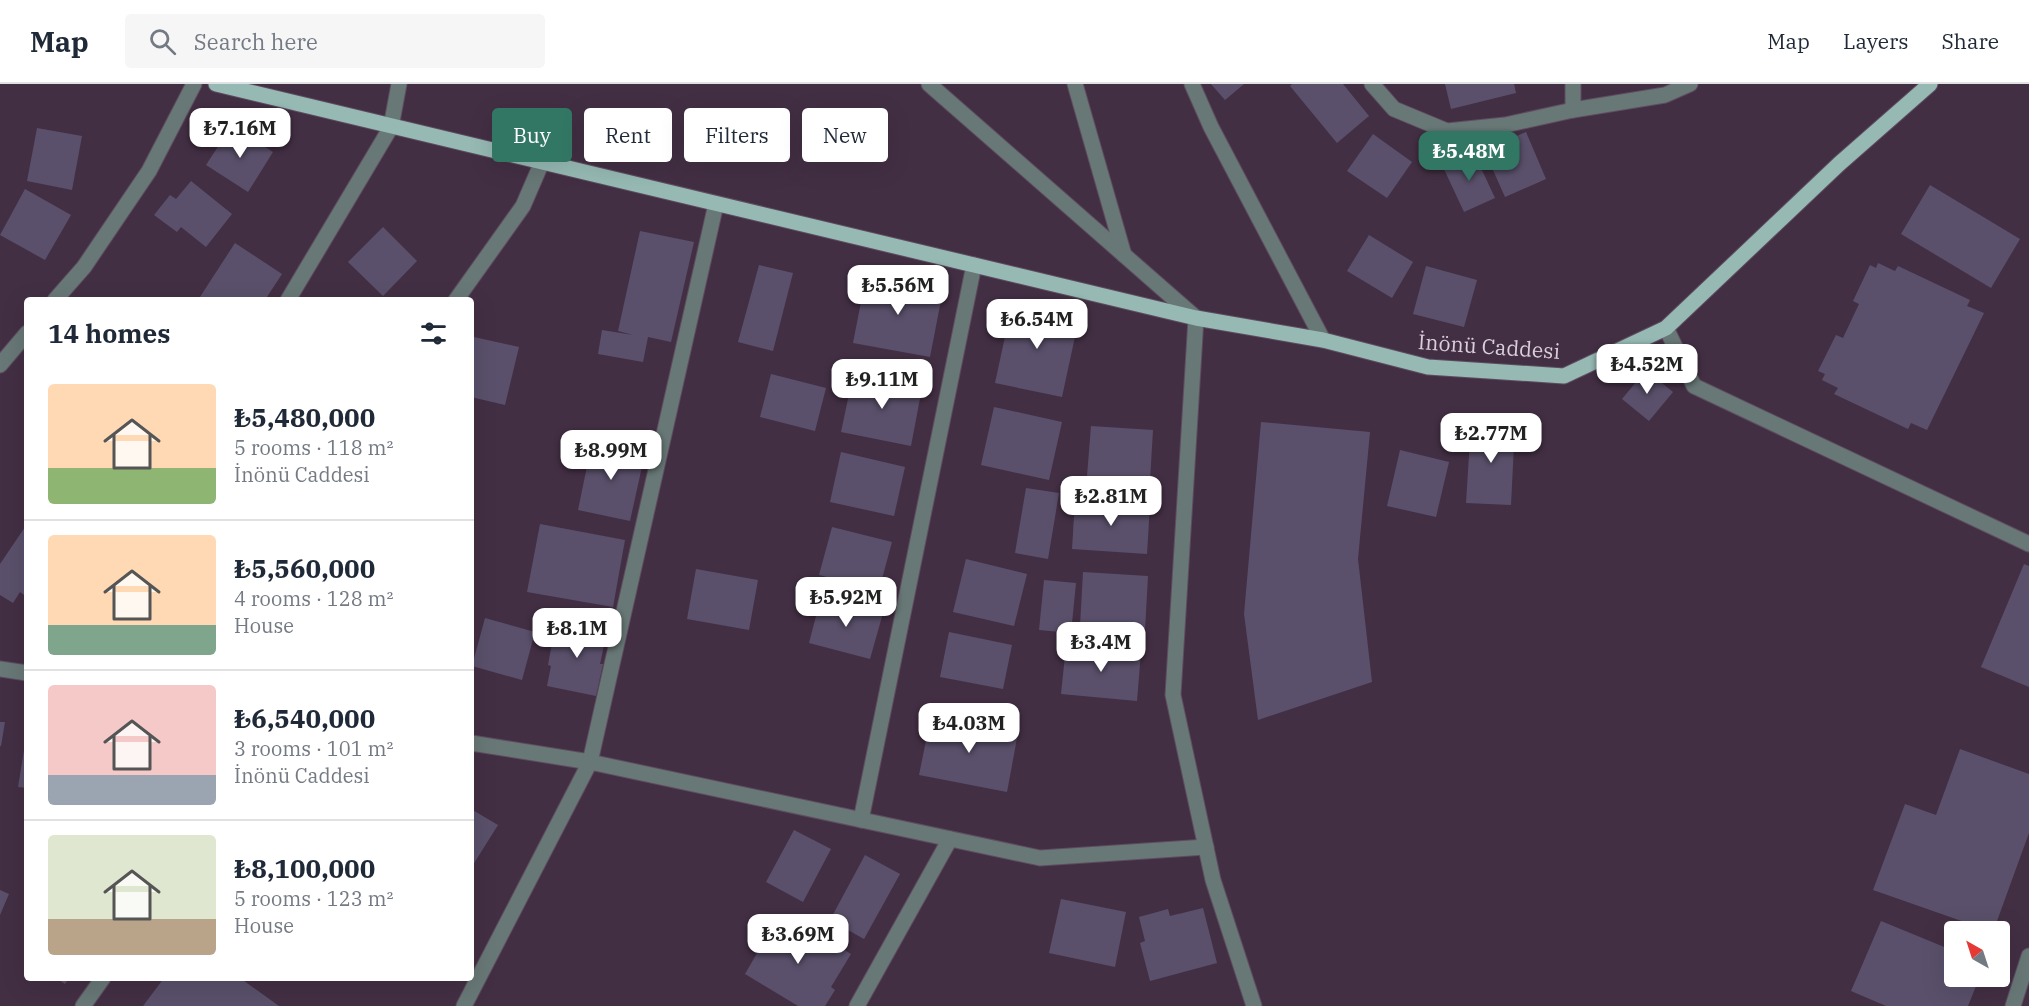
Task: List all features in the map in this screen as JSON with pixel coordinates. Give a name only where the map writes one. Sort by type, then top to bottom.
[{"type":"main road","name":"İnönü Caddesi","points":[[216,84],[492,151]]},
{"type":"main road","name":"İnönü Caddesi","points":[[542,162],[1197,318],[1323,340],[1428,367],[1564,376],[1666,328],[1839,164],[1930,84]]},
{"type":"street","points":[[58,297],[84,267],[148,171],[194,84]]},
{"type":"street","points":[[290,297],[391,128],[399,84]]},
{"type":"street","points":[[929,84],[1197,318],[1173,695],[1213,880],[1254,1006]]},
{"type":"street","points":[[1075,84],[1124,255]]},
{"type":"street","points":[[1192,84],[1211,127],[1323,340]]},
{"type":"street","points":[[1372,84],[1394,109],[1447,130],[1505,125],[1573,110],[1665,95],[1690,84]]},
{"type":"street","points":[[1573,84],[1573,110]]},
{"type":"street","points":[[458,297],[522,206],[542,162]]},
{"type":"street","points":[[464,1006],[590,762],[716,204]]},
{"type":"street","points":[[861,820],[974,266]]},
{"type":"street","points":[[1666,328],[1694,386],[2029,544]]},
{"type":"street","points":[[0,364],[24,336]]},
{"type":"street","points":[[0,669],[24,673]]},
{"type":"street","points":[[474,743],[590,762],[1040,858],[1206,847]]},
{"type":"street","points":[[856,1006],[950,839]]},
{"type":"street","points":[[2013,1006],[2029,956]]},
{"type":"street","points":[[83,1006],[101,981]]},
{"type":"building","points":[[1211,84],[1244,84],[1225,100]]},
{"type":"building","points":[[1292,84],[1343,84],[1369,116],[1337,143],[1290,86]]},
{"type":"building","points":[[1445,84],[1514,84],[1516,93],[1451,109]]},
{"type":"building","points":[[232,125],[273,152],[248,192],[206,165]]},
{"type":"building","points":[[37,128],[82,136],[72,190],[27,181]]},
{"type":"building","points":[[1526,132],[1546,179],[1505,197],[1484,150]]},
{"type":"building","points":[[1373,134],[1412,162],[1387,198],[1347,171]]},
{"type":"building","points":[[1474,153],[1495,198],[1464,212],[1443,167]]},
{"type":"building","points":[[191,181],[232,214],[206,247],[181,227],[177,232],[154,215],[170,195],[176,199]]},
{"type":"building","points":[[1930,185],[2020,239],[1991,288],[1901,234]]},
{"type":"building","points":[[25,189],[71,215],[45,260],[0,235]]},
{"type":"building","points":[[383,227],[417,261],[383,296],[348,262]]},
{"type":"building","points":[[640,231],[694,242],[671,342],[648,337],[643,362],[598,354],[602,330],[633,335],[618,331]]},
{"type":"building","points":[[1369,235],[1413,262],[1392,298],[1347,271]]},
{"type":"building","points":[[235,243],[282,274],[267,297],[200,297]]},
{"type":"building","points":[[1878,263],[1895,271],[1898,266],[1970,300],[1967,306],[1984,313],[1927,430],[1911,423],[1908,429],[1834,394],[1838,388],[1822,380],[1825,374],[1818,371],[1836,335],[1843,338],[1859,304],[1853,301],[1870,265],[1876,268]]},
{"type":"building","points":[[759,265],[793,273],[773,351],[738,342]]},
{"type":"building","points":[[1426,266],[1477,280],[1464,327],[1413,314]]},
{"type":"building","points":[[866,276],[943,290],[930,357],[853,343]]},
{"type":"building","points":[[1012,304],[1079,318],[1062,397],[995,383]]},
{"type":"building","points":[[474,337],[519,347],[505,405],[474,398]]},
{"type":"building","points":[[1646,370],[1673,392],[1649,421],[1622,399]]},
{"type":"building","points":[[771,374],[826,388],[815,431],[760,417]]},
{"type":"building","points":[[853,375],[922,388],[911,446],[841,432]]},
{"type":"building","points":[[994,407],[1062,422],[1049,480],[981,465]]},
{"type":"building","points":[[1261,422],[1370,432],[1358,559],[1372,682],[1258,720],[1244,614]]},
{"type":"building","points":[[1471,423],[1515,425],[1511,505],[1466,503]]},
{"type":"building","points":[[1091,426],[1153,430],[1150,481],[1087,476]]},
{"type":"building","points":[[592,442],[645,453],[630,521],[578,510]]},
{"type":"building","points":[[1400,450],[1449,462],[1436,517],[1387,506]]},
{"type":"building","points":[[841,452],[905,467],[894,516],[830,502]]},
{"type":"building","points":[[1026,488],[1059,493],[1048,559],[1015,553]]},
{"type":"building","points":[[1075,500],[1150,505],[1147,554],[1072,549]]},
{"type":"building","points":[[540,524],[625,540],[613,607],[527,592]]},
{"type":"building","points":[[832,527],[892,542],[879,590],[819,575]]},
{"type":"building","points":[[24,528],[24,595],[20,592],[13,603],[0,595],[0,564]]},
{"type":"building","points":[[966,559],[1027,574],[1014,626],[953,612]]},
{"type":"building","points":[[2024,564],[2029,566],[2029,687],[1981,667]]},
{"type":"building","points":[[696,569],[758,580],[749,630],[687,619]]},
{"type":"building","points":[[1083,572],[1148,576],[1145,630],[1080,626]]},
{"type":"building","points":[[1044,580],[1076,583],[1071,633],[1039,630]]},
{"type":"building","points":[[821,597],[883,613],[870,659],[809,643]]},
{"type":"building","points":[[485,618],[535,632],[522,680],[474,667]]},
{"type":"building","points":[[561,622],[607,632],[596,696],[547,686],[552,643],[556,644]]},
{"type":"building","points":[[949,632],[1012,645],[1003,689],[940,677]]},
{"type":"building","points":[[1066,646],[1141,652],[1137,701],[1061,694]]},
{"type":"building","points":[[931,716],[1018,733],[1007,792],[919,775]]},
{"type":"building","points":[[0,722],[5,722],[1,746],[0,746]]},
{"type":"building","points":[[1960,749],[2029,774],[2029,833],[1997,921],[1962,921],[1873,890],[1905,804],[1936,815]]},
{"type":"building","points":[[24,750],[24,788],[18,787]]},
{"type":"building","points":[[474,811],[498,825],[474,863]]},
{"type":"building","points":[[794,830],[831,849],[803,902],[766,882]]},
{"type":"building","points":[[865,855],[900,874],[864,939],[830,920]]},
{"type":"building","points":[[0,890],[9,894],[0,915]]},
{"type":"building","points":[[1061,899],[1126,912],[1115,967],[1049,953]]},
{"type":"building","points":[[1203,908],[1217,963],[1150,981],[1140,943],[1145,941],[1139,917],[1168,909],[1170,916]]},
{"type":"building","points":[[785,915],[806,926],[803,930],[830,946],[833,943],[851,954],[831,987],[835,990],[825,1006],[798,1006],[745,974],[760,948],[764,950]]},
{"type":"building","points":[[1881,921],[1944,947],[1944,987],[1976,987],[1968,1006],[1886,1006],[1851,991]]},
{"type":"building","points":[[162,981],[244,981],[279,1006],[143,1006]]}]
